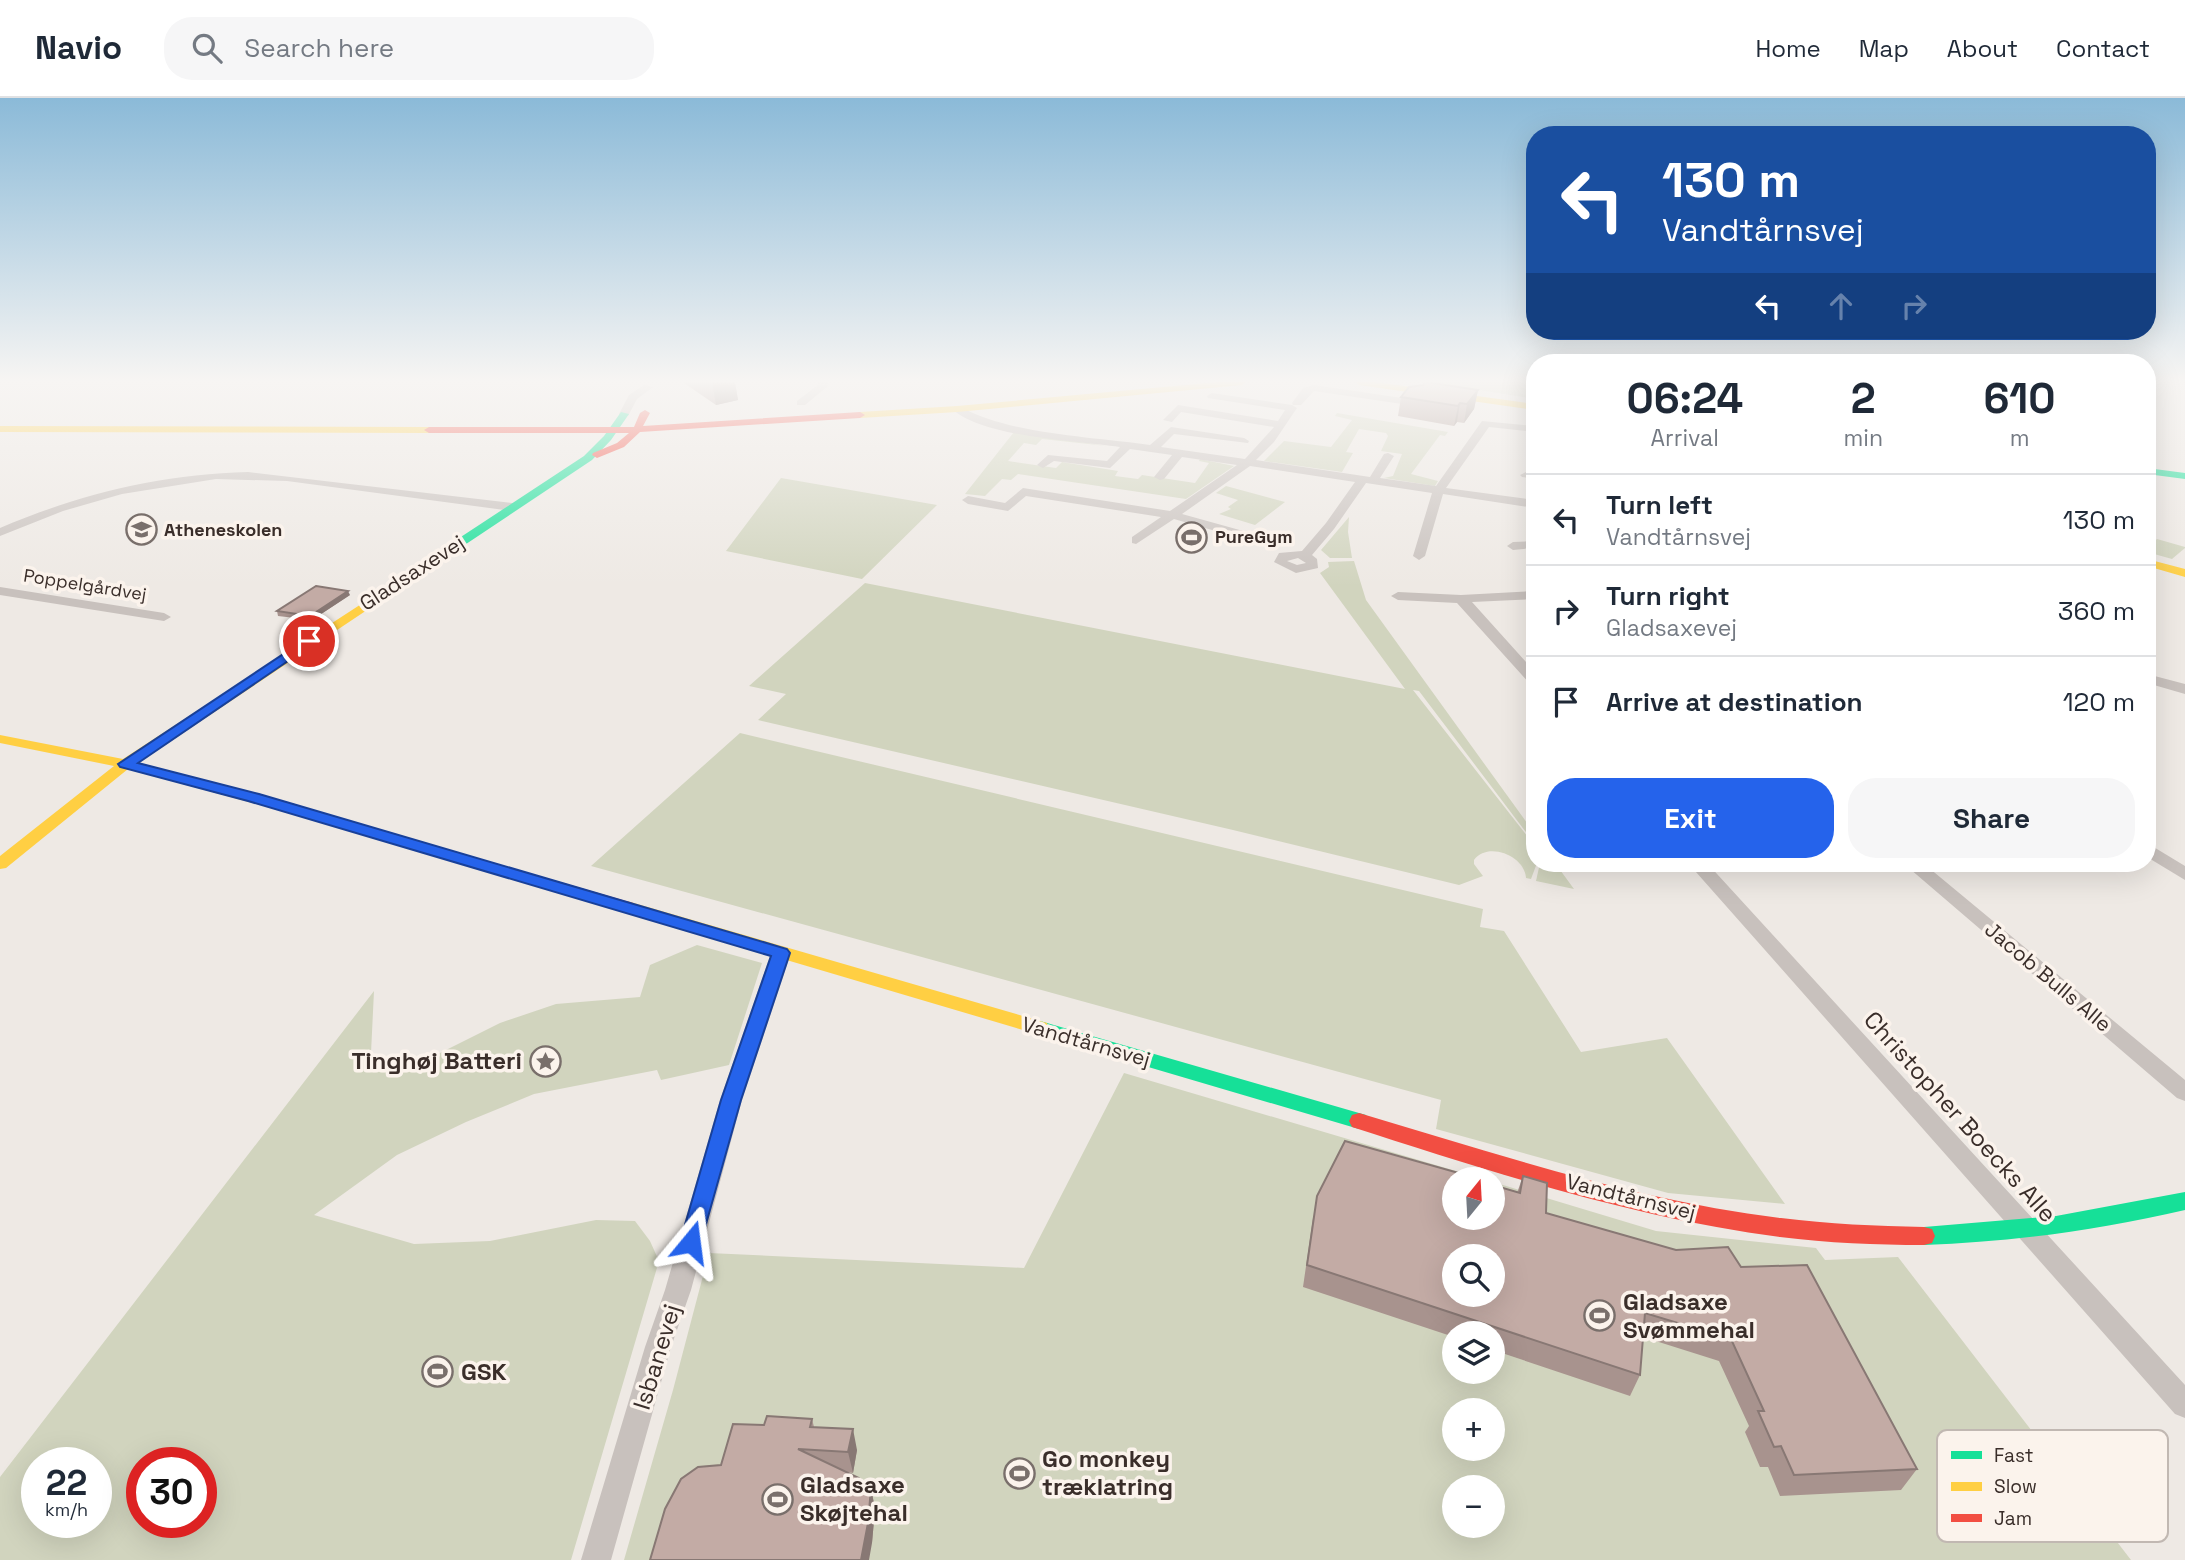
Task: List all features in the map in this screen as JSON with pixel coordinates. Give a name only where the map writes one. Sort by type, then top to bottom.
[{"type":"main road","name":"Gladsaxevej","points":[[0,864],[126,764],[597,450]]},
{"type":"main road","name":"Gladsaxevej","points":[[588,458],[611,450]]},
{"type":"main road","points":[[2156,472],[2185,476]]},
{"type":"main road","points":[[2156,567],[2185,575]]},
{"type":"main road","name":"Vandtårnsvej","points":[[0,739],[126,764],[254,797],[1610,1195],[1707,1216],[1826,1232],[1950,1235],[2026,1230],[2134,1215],[2185,1201]]},
{"type":"street","points":[[1043,465],[1052,457],[1110,465],[1123,450]]},
{"type":"street","points":[[1161,450],[1526,503]]},
{"type":"street","points":[[1136,540],[1247,463],[1260,450]]},
{"type":"street","points":[[1419,556],[1438,491],[1467,450]]},
{"type":"street","points":[[1160,477],[1179,453]]},
{"type":"street","points":[[1304,555],[1388,456]]},
{"type":"street","points":[[0,532],[49,511],[121,490],[232,475],[286,478],[512,508]]},
{"type":"street","points":[[968,500],[1008,507],[1023,492],[1172,515],[1250,537]]},
{"type":"street","name":"Poppelgårdvej","points":[[0,591],[164,617]]},
{"type":"street","points":[[1398,596],[1461,599],[1526,595]]},
{"type":"street","points":[[1461,599],[1526,671]]},
{"type":"street","points":[[2156,681],[2185,690]]},
{"type":"street","points":[[2156,855],[2185,874]]},
{"type":"street","name":"Christopher Boecks Alle","points":[[1705,872],[2185,1405]]},
{"type":"street","name":"Jacob Bulls Alle","points":[[1923,872],[2185,1092]]},
{"type":"street","name":"Isbanevej","points":[[596,1560],[658,1347],[678,1290],[731,1100],[781,953]]},
{"type":"green space","points":[[1000,450],[1018,450],[1008,461],[1056,468],[1062,462],[1118,471],[1115,476],[1138,479],[1142,475],[1195,483],[1209,463],[1199,461],[1200,459],[1234,466],[1186,499],[1018,474],[1011,480],[1002,479],[985,496],[965,494]]},
{"type":"green space","points":[[1275,450],[1347,450],[1353,453],[1342,472],[1264,461]]},
{"type":"green space","points":[[1429,450],[1411,474],[1438,481],[1435,486],[1384,478],[1393,476],[1402,454],[1381,451]]},
{"type":"green space","points":[[781,478],[937,505],[862,579],[726,551]]},
{"type":"green space","points":[[1226,486],[1285,502],[1255,525],[1219,514],[1231,509],[1228,507],[1238,500],[1216,493]]},
{"type":"green space","points":[[1349,517],[1352,558],[1330,558],[1321,550]]},
{"type":"green space","points":[[2156,540],[2185,548],[2172,559],[2156,555]]},
{"type":"green space","points":[[1354,561],[1366,600],[1526,822],[1526,832],[1419,691],[1413,690],[1526,834],[1526,872],[1534,872],[1531,879],[1526,878],[1524,870],[1513,858],[1488,852],[1480,854],[1474,860],[1483,876],[1459,885],[758,720],[786,694],[749,686],[865,583],[1405,689],[1320,573],[1329,567],[1328,562]]},
{"type":"green space","points":[[740,733],[1483,909],[1480,927],[1504,931],[1581,1052],[1667,1038],[1785,1204],[1668,1193],[1436,1129],[1441,1100],[591,866]]},
{"type":"green space","points":[[1538,872],[1562,872],[1574,889],[1536,881]]},
{"type":"green space","points":[[697,945],[762,963],[729,1065],[661,1080],[657,1070],[534,1094],[397,1155],[314,1215],[414,1244],[490,1241],[596,1220],[635,1221],[650,1241],[659,1261],[571,1560],[0,1560],[0,1477],[21,1450],[21,1538],[112,1538],[112,1447],[23,1447],[374,991],[371,1053],[400,1073],[500,1023],[556,1004],[640,997],[650,965]]},
{"type":"green space","points":[[1124,1073],[1442,1167],[1442,1230],[1505,1230],[1505,1186],[1656,1231],[1816,1248],[1825,1260],[1898,1257],[2031,1430],[1937,1430],[1937,1542],[2117,1542],[2131,1560],[624,1560],[709,1253],[1024,1268]]},
{"type":"building","points":[[316,586],[348,591],[310,616],[277,611]]},
{"type":"building","name":"Gladsaxe Svømmehal","points":[[1345,1141],[1442,1168],[1442,1230],[1505,1230],[1505,1189],[1520,1193],[1523,1176],[1547,1183],[1546,1213],[1676,1250],[1728,1247],[1741,1267],[1807,1265],[1917,1469],[1794,1475],[1781,1446],[1774,1447],[1758,1411],[1764,1411],[1731,1339],[1645,1313],[1640,1375],[1505,1330],[1505,1321],[1477,1321],[1307,1265],[1317,1196]]},
{"type":"building","name":"Gladsaxe Skøjtehal","points":[[767,1416],[812,1419],[810,1427],[853,1429],[848,1452],[798,1449],[859,1478],[871,1488],[861,1560],[650,1560],[665,1509],[681,1479],[698,1467],[721,1465],[733,1424],[764,1425]]},
{"type":"traffic: fast","points":[[369,603],[588,458],[596,450]]},
{"type":"traffic: fast","points":[[2156,472],[2185,476]]},
{"type":"traffic: fast","points":[[1040,1028],[1359,1121]]},
{"type":"traffic: fast","points":[[1924,1236],[2056,1226],[2185,1201]]},
{"type":"traffic: slow","points":[[2156,565],[2185,573]]},
{"type":"traffic: slow","points":[[0,864],[126,764],[369,603]]},
{"type":"traffic: slow","points":[[0,739],[153,770],[276,805]]},
{"type":"traffic: slow","points":[[627,907],[1040,1028]]},
{"type":"traffic: jam","points":[[597,455],[610,450]]},
{"type":"traffic: jam","points":[[276,805],[627,907]]},
{"type":"traffic: jam","points":[[1359,1121],[1567,1182],[1708,1216],[1780,1228],[1852,1235],[1924,1236]]},
{"type":"place","name":"Atheneskolen","points":[[141,530]]},
{"type":"place","name":"PureGym","points":[[1192,537]]},
{"type":"place","name":"Tinghøj Batteri","points":[[545,1061]]},
{"type":"place","name":"Gladsaxe Svømmehal","points":[[1600,1316]]},
{"type":"place","name":"GSK","points":[[438,1372]]},
{"type":"place","name":"Go monkey træklatring","points":[[1019,1473]]},
{"type":"place","name":"Gladsaxe Skøjtehal","points":[[777,1499]]},
{"type":"route","points":[[309,641],[126,764],[254,797],[781,953],[731,1100],[691,1242]]}]
